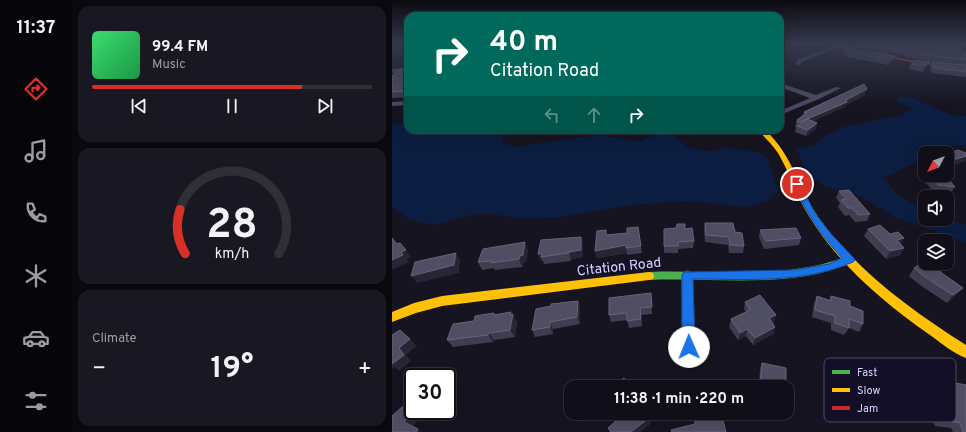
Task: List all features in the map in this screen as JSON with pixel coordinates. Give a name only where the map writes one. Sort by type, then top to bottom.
[{"type":"street","points":[[934,64],[966,67]]},
{"type":"street","points":[[392,71],[404,70]]},
{"type":"street","points":[[784,86],[817,98]]},
{"type":"street","points":[[784,111],[838,88]]},
{"type":"street","points":[[392,104],[404,103]]},
{"type":"street","points":[[767,134],[782,149],[810,212],[828,237],[849,260],[897,303],[966,352]]},
{"type":"street","name":"Citation Road","points":[[392,316],[414,308],[442,301],[619,278],[688,275],[798,274],[830,268],[849,260]]},
{"type":"street","points":[[688,275],[689,361]]},
{"type":"water","points":[[900,97],[910,97],[951,115],[966,116],[966,145],[918,146],[918,161],[883,178],[898,195],[918,206],[918,225],[894,217],[859,195],[825,186],[810,178],[796,149],[813,146],[826,135],[847,126],[902,115],[905,111],[912,110],[913,108],[901,105],[896,99]]},
{"type":"water","points":[[404,124],[404,134],[502,134],[504,143],[514,147],[599,135],[638,142],[657,134],[671,134],[689,148],[702,151],[715,151],[724,147],[757,152],[767,158],[778,191],[769,200],[750,207],[686,201],[631,205],[559,217],[523,218],[478,213],[433,225],[407,218],[392,207],[392,125]]},
{"type":"water","points":[[954,221],[966,225],[966,242],[954,238],[954,234],[943,234],[920,226],[954,226]]},
{"type":"building","points":[[912,64],[927,64],[925,66]]},
{"type":"building","points":[[933,64],[966,65],[966,72],[934,68]]},
{"type":"building","points":[[402,70],[402,72],[404,72],[404,91],[392,92],[392,76],[397,71]]},
{"type":"building","points":[[864,84],[867,89],[846,100],[847,102],[798,123],[797,120],[807,113],[804,112]]},
{"type":"building","points":[[807,119],[817,123],[808,130],[797,126]]},
{"type":"building","points":[[958,150],[966,153],[966,156],[954,160],[954,151]]},
{"type":"building","points":[[935,182],[951,182],[955,187],[938,185]]},
{"type":"building","points":[[849,190],[870,214],[858,215],[852,208],[848,208],[841,200],[846,199],[839,191]]},
{"type":"building","points":[[705,223],[733,223],[735,232],[742,233],[744,246],[730,245],[729,237],[706,235]]},
{"type":"building","points":[[677,224],[685,224],[685,229],[692,228],[694,241],[678,242],[678,246],[664,246],[664,229],[676,228]]},
{"type":"building","points":[[880,225],[890,234],[898,232],[904,238],[897,240],[904,248],[890,251],[868,229]]},
{"type":"building","points":[[638,227],[641,246],[626,248],[626,245],[595,251],[597,231],[606,230],[606,235],[627,233],[627,228]]},
{"type":"building","points":[[796,228],[801,238],[766,241],[760,230]]},
{"type":"building","points":[[581,237],[581,250],[541,257],[542,253],[538,254],[541,240]]},
{"type":"building","points":[[392,238],[397,244],[400,243],[406,250],[401,252],[403,255],[392,260]]},
{"type":"building","points":[[525,242],[523,255],[520,256],[519,259],[491,263],[492,261],[478,262],[483,249]]},
{"type":"building","points":[[456,253],[454,265],[411,276],[415,262]]},
{"type":"building","points":[[918,265],[918,270],[940,270],[939,271],[963,288],[953,295],[914,268]]},
{"type":"building","points":[[651,293],[652,307],[640,308],[641,319],[627,321],[627,313],[609,315],[609,298]]},
{"type":"building","points":[[760,295],[776,315],[769,318],[775,327],[755,338],[747,329],[740,333],[731,319],[750,310],[745,302]]},
{"type":"building","points":[[817,296],[831,301],[831,296],[850,301],[850,306],[863,311],[863,324],[849,319],[849,328],[835,323],[835,316],[815,310]]},
{"type":"building","points":[[578,301],[577,317],[550,322],[550,327],[532,330],[536,309],[551,306],[551,304]]},
{"type":"building","points":[[511,312],[510,315],[513,314],[510,330],[489,333],[488,335],[447,340],[453,324],[474,321],[475,316]]},
{"type":"building","points":[[400,330],[410,339],[399,348],[404,355],[392,364],[392,335]]},
{"type":"building","points":[[762,363],[786,368],[786,380],[761,380]]},
{"type":"building","points":[[956,383],[966,385],[966,432],[963,432],[960,423],[954,422],[956,422]]},
{"type":"building","points":[[402,407],[404,408],[404,420],[406,420],[404,422],[418,429],[416,432],[392,432],[392,416]]},
{"type":"building","points":[[617,420],[646,420],[631,432],[611,432],[608,428]]},
{"type":"building","points":[[723,420],[726,432],[672,432],[671,430],[695,424],[695,421]]},
{"type":"traffic: fast","points":[[649,276],[775,275],[800,273],[825,268],[849,260]]},
{"type":"traffic: slow","points":[[766,134],[775,144],[786,160],[808,208],[836,246],[852,264],[907,311],[966,352]]},
{"type":"traffic: slow","points":[[392,317],[414,308],[442,301],[649,276]]},
{"type":"traffic: jam","points":[[934,64],[966,67]]},
{"type":"route","points":[[689,347],[688,275],[785,275],[818,271],[849,260],[828,237],[810,212],[797,184]]}]
